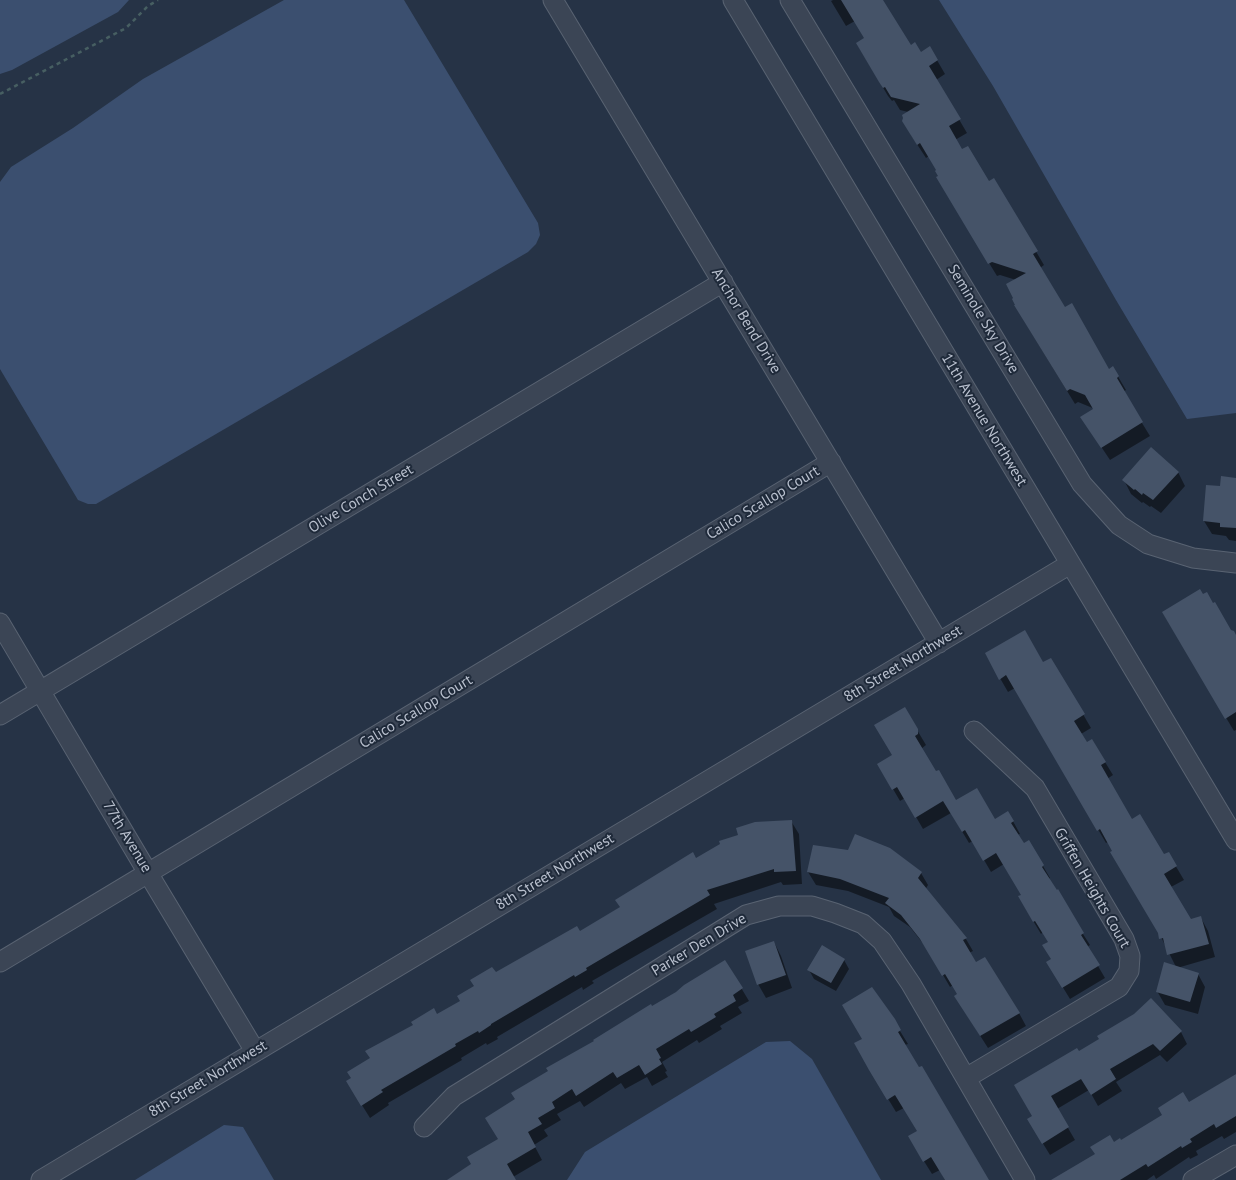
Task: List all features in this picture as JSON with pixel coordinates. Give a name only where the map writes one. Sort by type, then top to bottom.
[{"type":"street","name":"Anchor Bend Drive","points":[[553,0],[939,643]]},
{"type":"street","name":"11th Avenue Northwest","points":[[733,0],[1236,840]]},
{"type":"street","name":"Seminole Sky Drive","points":[[790,0],[1082,484],[1119,525],[1148,544],[1192,558],[1236,564]]},
{"type":"street","name":"Olive Conch Street","points":[[0,715],[723,282]]},
{"type":"street","name":"Calico Scallop Court","points":[[0,962],[832,462]]},
{"type":"street","name":"8th Street Northwest","points":[[41,1180],[1070,564]]},
{"type":"street","name":"77th Avenue","points":[[0,623],[255,1051]]},
{"type":"street","name":"Griffen Heights Court","points":[[966,1078],[1119,987],[1129,971],[1130,956],[1124,939],[1035,788],[974,731]]},
{"type":"street","name":"Parker Den Drive","points":[[424,1127],[454,1096],[746,915],[779,906],[812,906],[863,924],[882,941],[911,984],[1025,1180]]},
{"type":"street","points":[[1193,1180],[1236,1155]]},
{"type":"path","points":[[0,94],[126,28],[148,6],[158,0]]},
{"type":"water","points":[[0,0],[129,0],[118,12],[12,70],[0,74]]},
{"type":"water","points":[[284,0],[404,0],[538,223],[540,235],[536,244],[528,252],[96,504],[88,504],[78,500],[0,369],[0,182],[11,167],[73,128],[143,79]]},
{"type":"water","points":[[939,0],[1236,0],[1236,413],[1187,419],[993,86]]},
{"type":"water","points":[[790,1041],[812,1059],[881,1180],[567,1180],[585,1152],[766,1042]]},
{"type":"water","points":[[224,1125],[243,1127],[274,1180],[135,1180]]},
{"type":"building","points":[[841,0],[883,0],[911,45],[915,42],[921,52],[930,46],[938,60],[929,66],[961,119],[949,126],[962,149],[968,146],[989,181],[994,178],[1038,251],[1033,254],[1065,307],[1072,303],[1109,369],[1113,366],[1119,376],[1117,378],[1143,422],[1101,448],[1080,417],[1093,409],[1085,395],[1070,389],[1067,391],[1014,305],[1013,298],[1006,284],[1026,273],[992,262],[988,264],[936,177],[938,176],[936,170],[920,143],[917,145],[902,121],[902,115],[920,104],[891,97],[885,87],[883,88],[856,43],[864,38]]},
{"type":"building","points":[[1151,447],[1179,472],[1153,500],[1143,493],[1142,495],[1134,490],[1122,480]]},
{"type":"building","points":[[1221,476],[1236,478],[1236,528],[1220,527],[1220,523],[1203,521],[1206,485],[1220,486]]},
{"type":"building","points":[[1200,589],[1203,594],[1207,592],[1213,603],[1215,602],[1231,630],[1236,635],[1236,712],[1225,719],[1162,612]]},
{"type":"building","points":[[1025,630],[1043,662],[1051,658],[1085,714],[1074,721],[1087,742],[1092,739],[1106,762],[1101,765],[1132,819],[1140,814],[1164,854],[1169,852],[1177,866],[1164,874],[1191,919],[1201,916],[1209,944],[1167,955],[1163,938],[1159,939],[1158,933],[1110,852],[1112,851],[1100,829],[1097,831],[1006,675],[999,680],[985,653]]},
{"type":"building","points":[[905,707],[918,729],[918,734],[915,736],[936,771],[939,770],[956,800],[977,788],[995,819],[1008,811],[1014,821],[1011,823],[1024,843],[1029,840],[1044,865],[1042,867],[1058,889],[1084,933],[1081,935],[1100,965],[1062,988],[1046,962],[1051,959],[1042,945],[1048,942],[1035,921],[1033,922],[1018,896],[1021,895],[996,853],[983,861],[965,830],[962,832],[943,801],[915,818],[897,787],[892,790],[877,764],[892,755],[874,725]]},
{"type":"building","points":[[792,820],[796,871],[774,872],[774,869],[707,890],[710,895],[586,968],[587,970],[575,977],[574,975],[479,1033],[478,1031],[455,1044],[456,1046],[381,1090],[383,1092],[361,1106],[346,1081],[351,1078],[347,1072],[370,1058],[365,1051],[413,1025],[411,1022],[434,1008],[437,1014],[460,1001],[457,996],[474,986],[470,980],[492,967],[496,972],[577,926],[580,931],[620,907],[615,900],[693,852],[696,858],[720,844],[719,841],[738,835],[736,828],[755,822]]},
{"type":"building","points":[[855,834],[890,848],[922,872],[918,878],[967,938],[963,940],[976,962],[985,957],[1020,1013],[980,1036],[954,996],[957,994],[945,974],[942,976],[920,939],[901,915],[885,903],[889,898],[840,879],[807,872],[813,845],[848,850]]},
{"type":"building","points":[[774,941],[786,975],[757,985],[745,951]]},
{"type":"building","points":[[822,945],[845,959],[831,983],[807,970]]},
{"type":"building","points":[[725,960],[743,988],[733,995],[736,1001],[714,1014],[716,1017],[691,1032],[689,1029],[656,1049],[662,1064],[645,1075],[639,1065],[617,1078],[613,1072],[576,1096],[572,1089],[552,1102],[555,1108],[538,1118],[542,1124],[528,1132],[536,1147],[507,1164],[516,1180],[447,1180],[471,1164],[467,1157],[498,1139],[485,1118],[515,1099],[511,1093],[548,1071],[546,1068],[594,1041],[651,1004],[652,1006],[676,992]]},
{"type":"building","points":[[1164,962],[1199,973],[1190,1002],[1156,992]]},
{"type":"building","points":[[872,987],[895,1019],[901,1030],[898,1032],[919,1067],[922,1066],[989,1180],[945,1180],[931,1157],[923,1162],[908,1136],[917,1131],[895,1095],[887,1100],[869,1070],[854,1043],[862,1039],[842,1005]]},
{"type":"building","points":[[1151,998],[1182,1031],[1160,1051],[1153,1044],[1110,1069],[1116,1079],[1091,1095],[1081,1079],[1051,1096],[1069,1127],[1042,1144],[1027,1119],[1032,1116],[1014,1085],[1077,1048],[1079,1051],[1099,1039],[1097,1036],[1134,1014]]},
{"type":"building","points":[[1236,1074],[1236,1116],[1216,1128],[1214,1124],[1190,1139],[1192,1142],[1182,1148],[1181,1146],[1148,1167],[1146,1164],[1120,1180],[1051,1180],[1095,1154],[1090,1147],[1110,1135],[1114,1142],[1120,1138],[1121,1140],[1162,1115],[1158,1108],[1183,1092],[1189,1102]]}]
